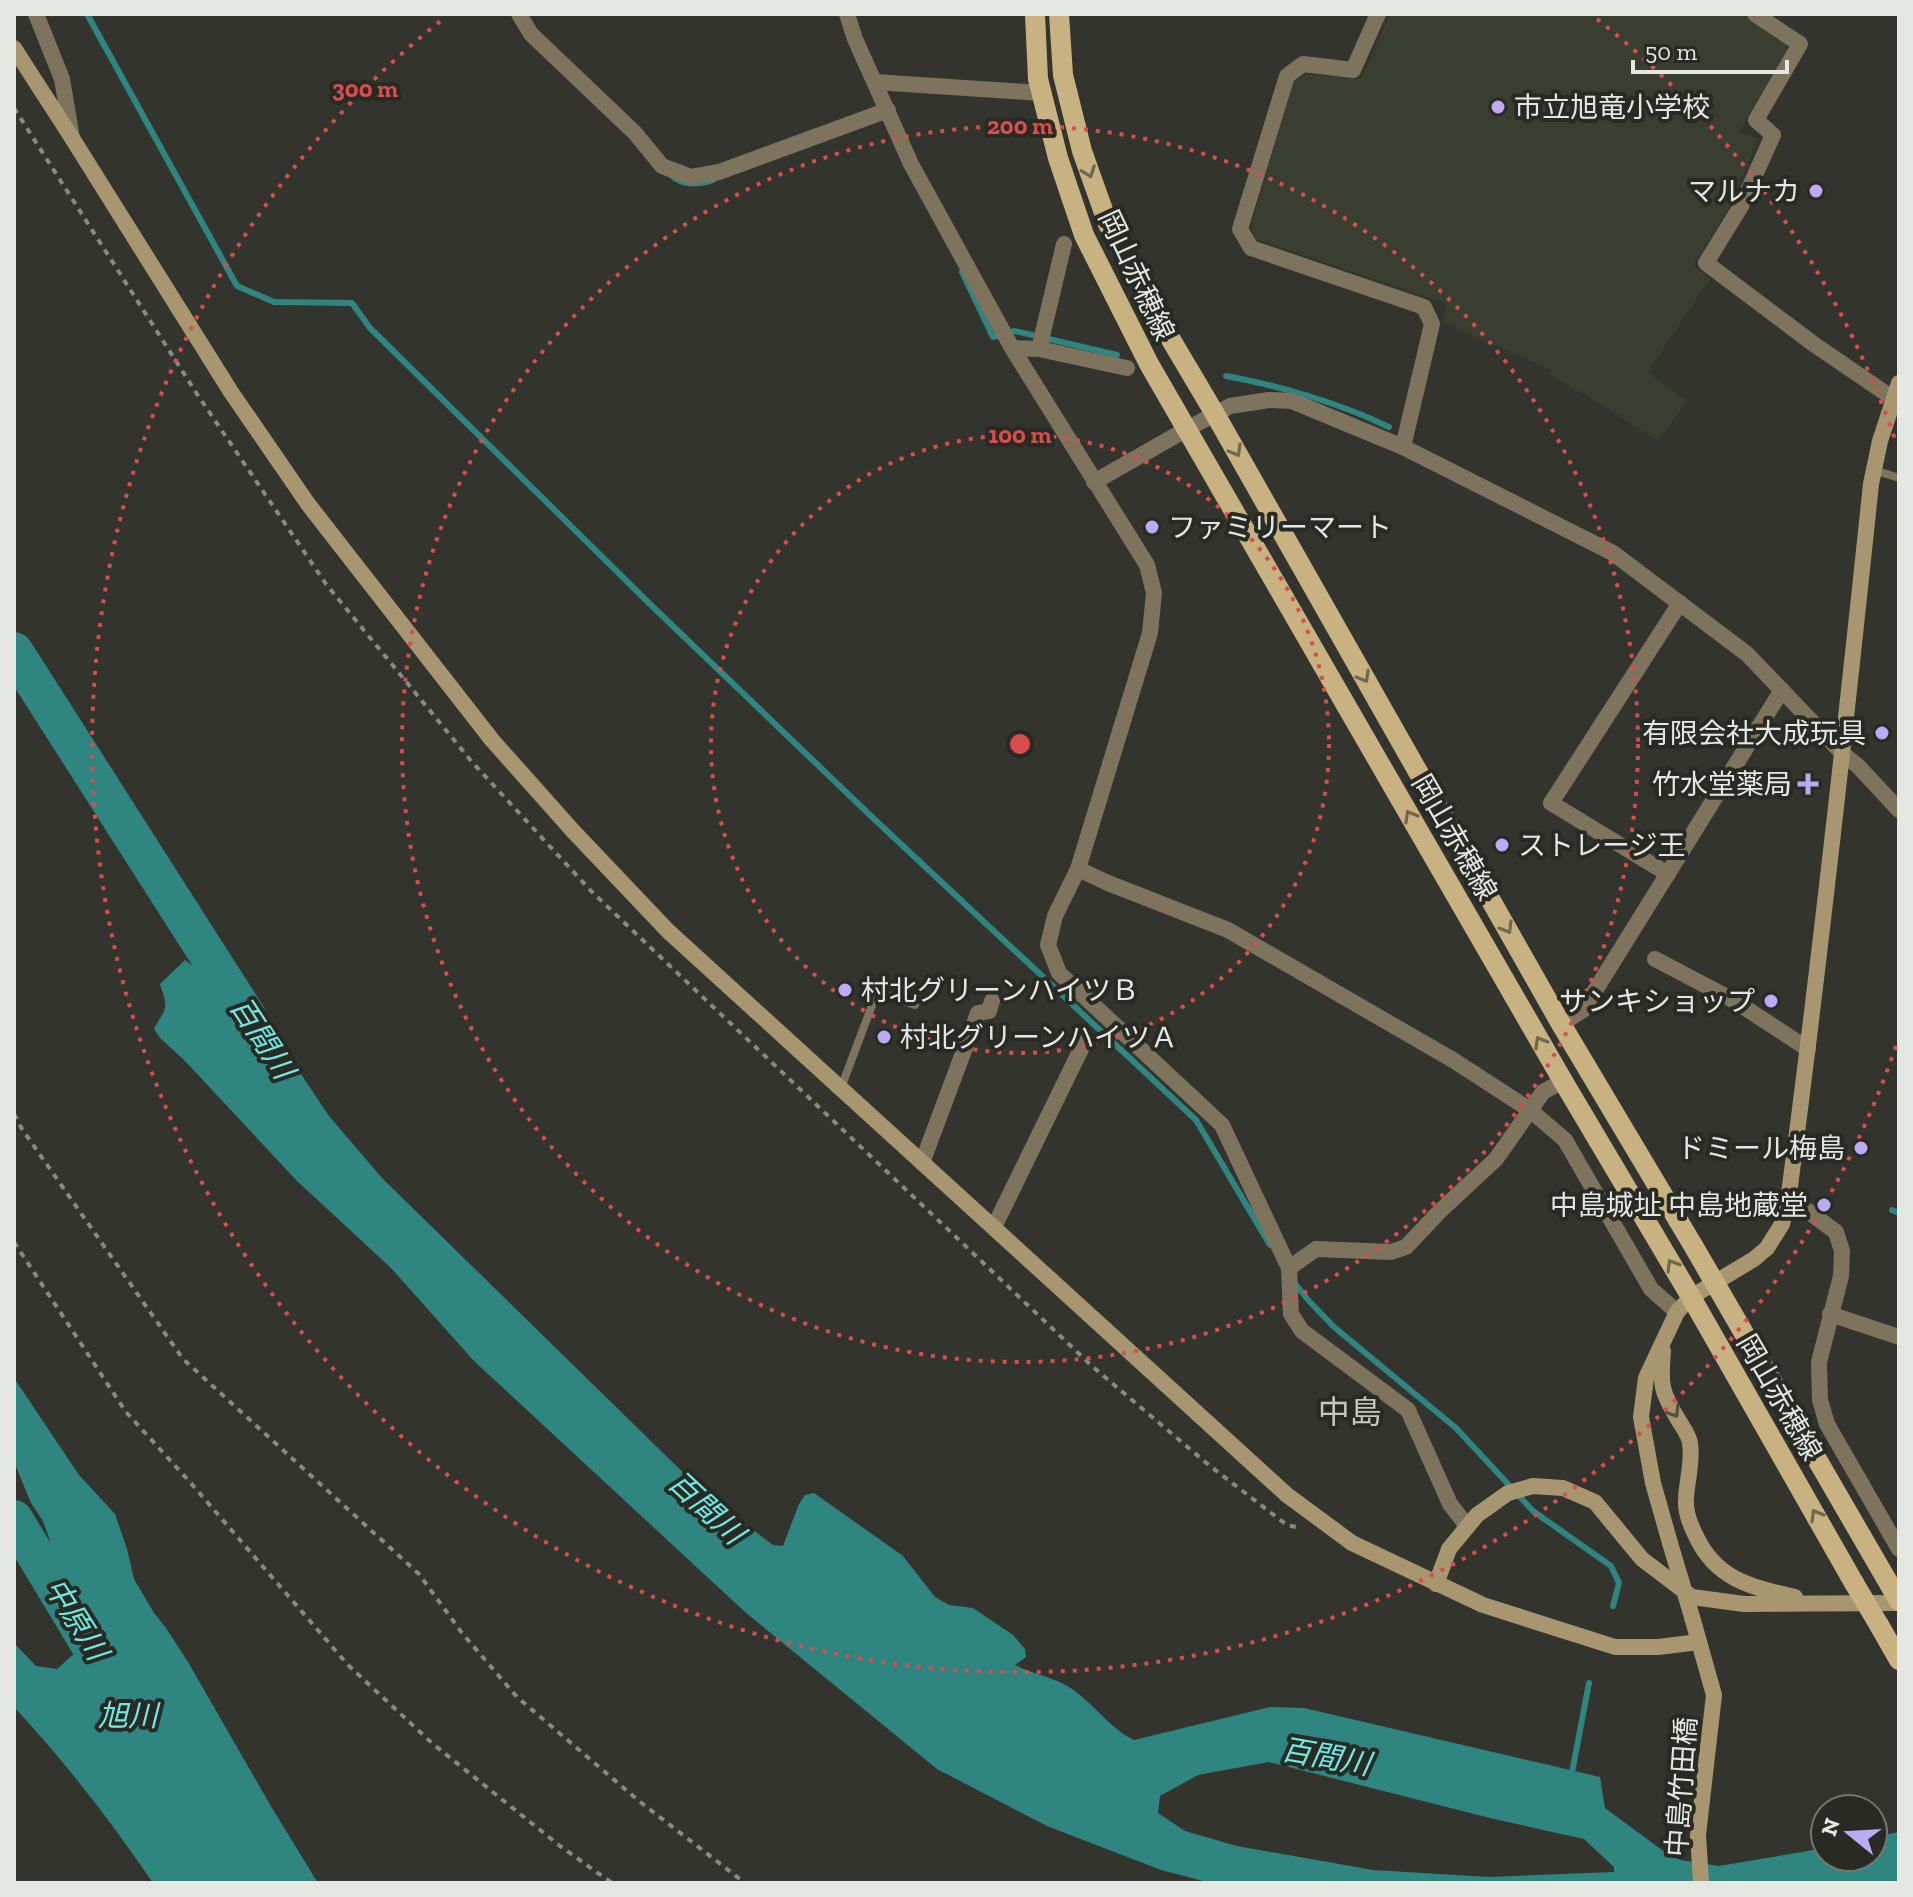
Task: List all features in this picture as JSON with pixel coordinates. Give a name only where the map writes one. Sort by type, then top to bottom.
[{"type":"main road","name":"岡山赤穂線","points":[[1035,14],[1038,79],[1058,158],[1084,235],[1149,364],[1563,1081],[1684,1304],[1899,1660]]},
{"type":"main road","name":"岡山赤穂線","points":[[1059,14],[1063,75],[1082,151],[1108,224],[1154,311],[1561,1024],[1899,1602]]},
{"type":"street","points":[[36,14],[62,79],[72,138]]},
{"type":"street","points":[[519,14],[531,34],[635,133],[662,166],[691,177],[719,172],[888,110]]},
{"type":"street","points":[[847,14],[855,39],[911,164],[1007,338],[1147,565],[1154,593],[1150,633],[1078,869],[1055,916],[1048,945],[1059,973],[1222,1125],[1289,1268],[1291,1314],[1302,1331],[1408,1410],[1450,1504],[1472,1521]]},
{"type":"street","points":[[1378,14],[1353,70],[1303,64],[1287,76],[1240,229],[1251,248],[1424,307],[1432,324],[1403,447]]},
{"type":"street","points":[[14,48],[231,392],[308,504],[492,740],[668,931],[1287,1495],[1352,1543],[1483,1605],[1615,1647],[1658,1647],[1699,1642],[1653,1483],[1641,1417],[1646,1378],[1684,1304],[1767,1248],[1782,1224],[1788,1201],[1843,754],[1873,470],[1896,391],[1815,345],[1706,263],[1741,206],[1773,135],[1756,120],[1800,44],[1755,14]]},
{"type":"street","points":[[875,82],[1042,93]]},
{"type":"street","points":[[1040,341],[1064,244]]},
{"type":"street","points":[[1007,338],[1040,341],[1127,368]]},
{"type":"street","points":[[1094,482],[1230,406],[1269,400],[1292,401],[1403,447],[1613,553],[1747,654],[1899,810]]},
{"type":"street","points":[[1668,874],[1551,803],[1680,603]]},
{"type":"street","points":[[1561,1024],[1583,1010],[1782,690]]},
{"type":"street","points":[[1078,869],[1228,930],[1453,1060],[1530,1110],[1565,1140],[1651,1289],[1684,1304]]},
{"type":"street","points":[[1655,959],[1733,1000],[1808,1049]]},
{"type":"street","points":[[922,1163],[978,1013],[989,1011],[992,1001]]},
{"type":"street","points":[[994,1227],[1084,1043]]},
{"type":"street","points":[[1289,1268],[1316,1249],[1391,1252],[1406,1247],[1496,1159],[1543,1092],[1563,1081]]},
{"type":"street","points":[[1788,1201],[1801,1206],[1836,1232],[1842,1251],[1841,1276],[1819,1362],[1820,1400],[1827,1424],[1899,1549]]},
{"type":"street","points":[[1830,1314],[1899,1337]]},
{"type":"street","points":[[1665,1337],[1661,1381],[1667,1402],[1690,1439],[1691,1457],[1685,1502],[1700,1545],[1714,1565],[1756,1588],[1822,1603]]},
{"type":"street","points":[[1436,1584],[1449,1549],[1472,1521],[1508,1493],[1533,1486],[1563,1488],[1595,1502],[1642,1559],[1692,1597],[1744,1604],[1899,1602]]},
{"type":"street","name":"中島竹田橋","points":[[1699,1642],[1714,1695],[1698,1835],[1701,1883]]},
{"type":"lane","points":[[1873,470],[1899,478]]},
{"type":"lane","points":[[841,1089],[877,992],[915,1005]]},
{"type":"path","points":[[14,1114],[183,1359],[419,1574],[462,1633],[517,1697],[639,1801],[745,1883]]},
{"type":"path","points":[[14,1242],[126,1412],[348,1665],[433,1744],[560,1846],[612,1883]]},
{"type":"shaded area","points":[[1390,14],[1742,14],[1786,42],[1787,52],[1739,132],[1758,139],[1731,205],[1693,265],[1710,279],[1648,372],[1687,401],[1658,441],[1550,374],[1551,370],[1442,322],[1447,304],[1255,239],[1251,225],[1293,83],[1307,74],[1361,79]]},
{"type":"water","points":[[185,960],[207,977],[227,971],[271,1041],[293,1062],[329,1116],[382,1178],[705,1494],[773,1545],[783,1546],[799,1504],[805,1495],[814,1493],[903,1556],[935,1597],[949,1605],[973,1608],[1013,1635],[1025,1649],[1026,1657],[1015,1665],[1069,1687],[1134,1740],[1270,1707],[1304,1708],[1600,1777],[1605,1808],[1670,1856],[1681,1860],[1719,1866],[1809,1851],[1809,1873],[1889,1873],[1889,1834],[1899,1832],[1899,1883],[1211,1883],[1161,1870],[1047,1826],[937,1769],[745,1612],[474,1361],[391,1268],[296,1180],[160,1038],[154,1029],[165,1008],[160,984]],"holes":[[[1269,1762],[1584,1839],[1614,1867],[1614,1872],[1489,1877],[1373,1870],[1237,1846],[1185,1831],[1158,1813],[1160,1796],[1198,1775]]]},
{"type":"water","name":"旭川","points":[[14,1378],[79,1475],[115,1514],[134,1579],[188,1662],[318,1883],[153,1883],[87,1792],[14,1707],[14,1643],[36,1666],[57,1669],[77,1651],[65,1584],[43,1521],[31,1503],[14,1462]]},
{"type":"waterway","points":[[87,14],[237,286],[274,302],[352,303],[370,328],[653,607],[1196,1120],[1270,1245]]},
{"type":"waterway","points":[[671,175],[691,184],[713,180]]},
{"type":"waterway","points":[[962,272],[993,337],[1015,331],[1117,355]]},
{"type":"waterway","points":[[1226,376],[1309,396],[1389,427]]},
{"type":"waterway","name":"百間川","points":[[14,651],[247,1016]]},
{"type":"waterway","points":[[1892,1210],[1899,1213]]},
{"type":"waterway","points":[[1293,1281],[1334,1327],[1456,1428],[1533,1511],[1611,1566],[1619,1583],[1613,1606]]},
{"type":"waterway","name":"中原川","points":[[14,1519],[97,1657]]},
{"type":"waterway","points":[[1571,1778],[1589,1683]]},
{"type":"place","name":"市立旭竜小学校","points":[[1498,107]]},
{"type":"place","name":"マルナカ","points":[[1816,191]]},
{"type":"place","name":"ファミリーマート","points":[[1152,527]]},
{"type":"place","name":"有限会社大成玩具","points":[[1882,733]]},
{"type":"place","name":"竹水堂薬局","points":[[1808,784]]},
{"type":"place","name":"ストレージ王","points":[[1502,845]]},
{"type":"place","name":"村北グリーンハイツＢ","points":[[845,990]]},
{"type":"place","name":"サンキショップ","points":[[1771,1001]]},
{"type":"place","name":"村北グリーンハイツＡ","points":[[884,1037]]},
{"type":"place","name":"ドミール梅島","points":[[1861,1148]]},
{"type":"place","name":"中島城址 中島地蔵堂","points":[[1824,1205]]},
{"type":"district","name":"中島","points":[[1350,1412]]}]
